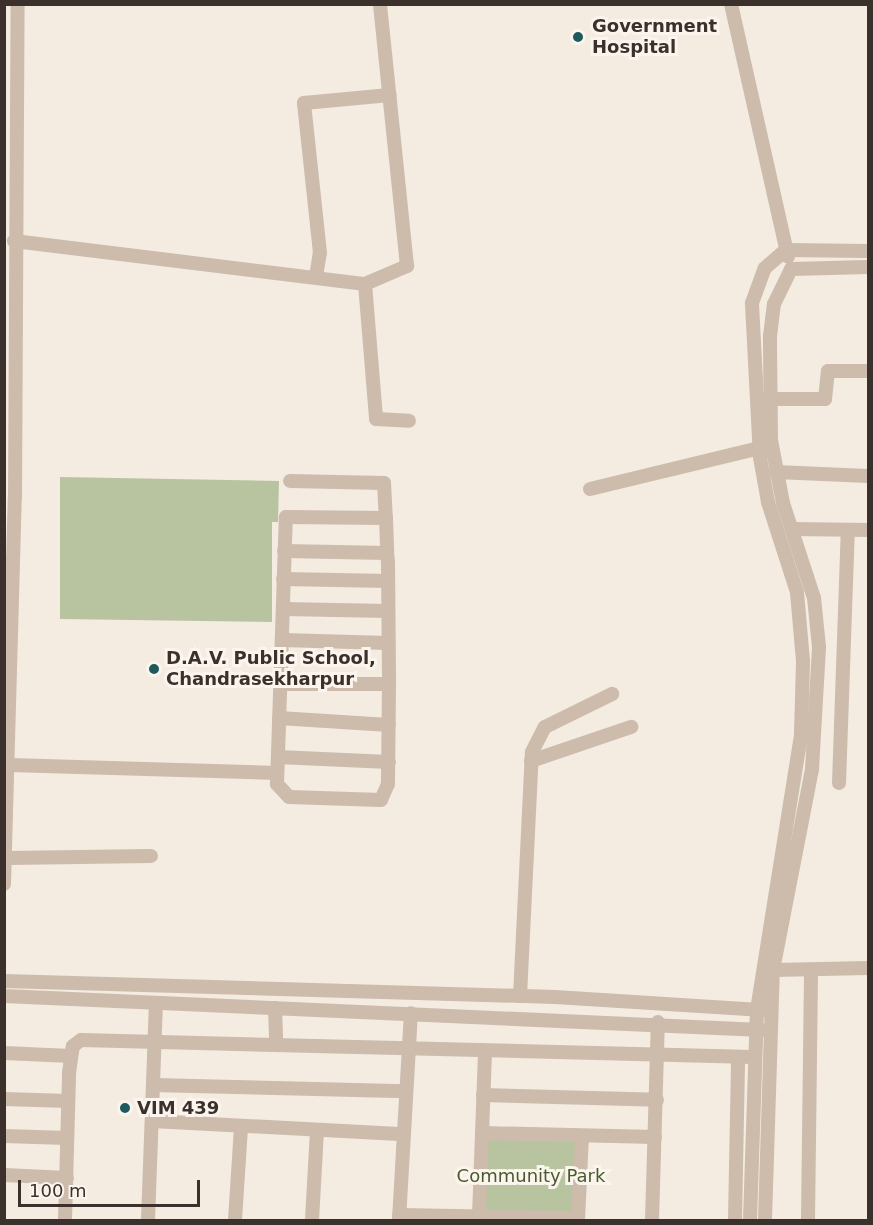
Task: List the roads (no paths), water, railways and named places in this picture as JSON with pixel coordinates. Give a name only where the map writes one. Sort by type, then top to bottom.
[{"type":"street","points":[[4,884],[10,765],[18,4]]},
{"type":"street","points":[[14,241],[365,284],[407,266],[380,4]]},
{"type":"street","points":[[731,4],[791,268],[774,304],[767,399],[776,472],[814,598],[817,694],[812,769],[773,970],[764,1010],[755,1029],[750,1221]]},
{"type":"street","points":[[316,278],[320,253],[304,104],[390,95]]},
{"type":"street","points":[[765,1221],[770,1030],[764,1010],[801,734],[803,661],[797,592],[768,502],[759,448],[752,303],[765,268],[786,250],[868,251]]},
{"type":"street","points":[[791,268],[868,267]]},
{"type":"street","points":[[365,284],[376,419],[409,421]]},
{"type":"street","points":[[767,399],[825,399],[828,371],[868,371]]},
{"type":"street","points":[[590,489],[759,448]]},
{"type":"street","points":[[776,472],[868,476]]},
{"type":"street","points":[[290,482],[384,483],[386,518],[388,581],[389,762],[385,795],[372,803],[289,798],[277,784],[284,524],[291,515],[386,518]]},
{"type":"street","points":[[792,529],[868,530]]},
{"type":"street","points":[[839,783],[848,530]]},
{"type":"street","points":[[284,551],[387,553]]},
{"type":"street","points":[[283,579],[388,581]]},
{"type":"street","points":[[283,609],[388,611]]},
{"type":"street","points":[[282,640],[388,643]]},
{"type":"street","points":[[281,684],[389,684]]},
{"type":"street","points":[[520,996],[531,761],[544,727],[612,694]]},
{"type":"street","points":[[279,718],[389,724]]},
{"type":"street","points":[[531,761],[631,727]]},
{"type":"street","points":[[278,758],[389,762]]},
{"type":"street","points":[[10,765],[277,772]]},
{"type":"street","points":[[7,858],[151,856]]},
{"type":"street","points":[[773,970],[868,968]]},
{"type":"street","points":[[808,1221],[811,970]]},
{"type":"street","points":[[4,981],[520,996],[764,1010]]},
{"type":"street","points":[[194,1004],[195,986]]},
{"type":"street","points":[[4,996],[658,1022],[770,1030]]},
{"type":"street","points":[[148,1221],[156,1003]]},
{"type":"street","points":[[275,1008],[276,1044]]},
{"type":"street","points":[[411,1013],[399,1218],[479,1216],[578,1220],[582,1136]]},
{"type":"street","points":[[652,1221],[659,1057],[658,1022]]},
{"type":"street","points":[[65,1221],[70,1056],[81,1040],[156,1040],[659,1057],[753,1057]]},
{"type":"street","points":[[479,1216],[485,1051]]},
{"type":"street","points":[[4,1053],[70,1056]]},
{"type":"street","points":[[735,1221],[738,1057]]},
{"type":"street","points":[[154,1085],[406,1091]]},
{"type":"street","points":[[483,1095],[657,1100]]},
{"type":"street","points":[[4,1099],[68,1101]]},
{"type":"street","points":[[152,1121],[404,1134]]},
{"type":"street","points":[[235,1221],[241,1126]]},
{"type":"street","points":[[312,1221],[317,1130]]},
{"type":"street","points":[[482,1133],[655,1137]]},
{"type":"street","points":[[4,1136],[67,1138]]},
{"type":"street","points":[[4,1175],[66,1178]]},
{"type":"place","name":"Government Hospital","points":[[578,37]]},
{"type":"place","name":"D.A.V. Public School, Chandrasekharpur","points":[[154,669]]},
{"type":"place","name":"VIM 439","points":[[125,1108]]},
{"type":"park label","name":"Community Park","points":[[531,1176]]}]
